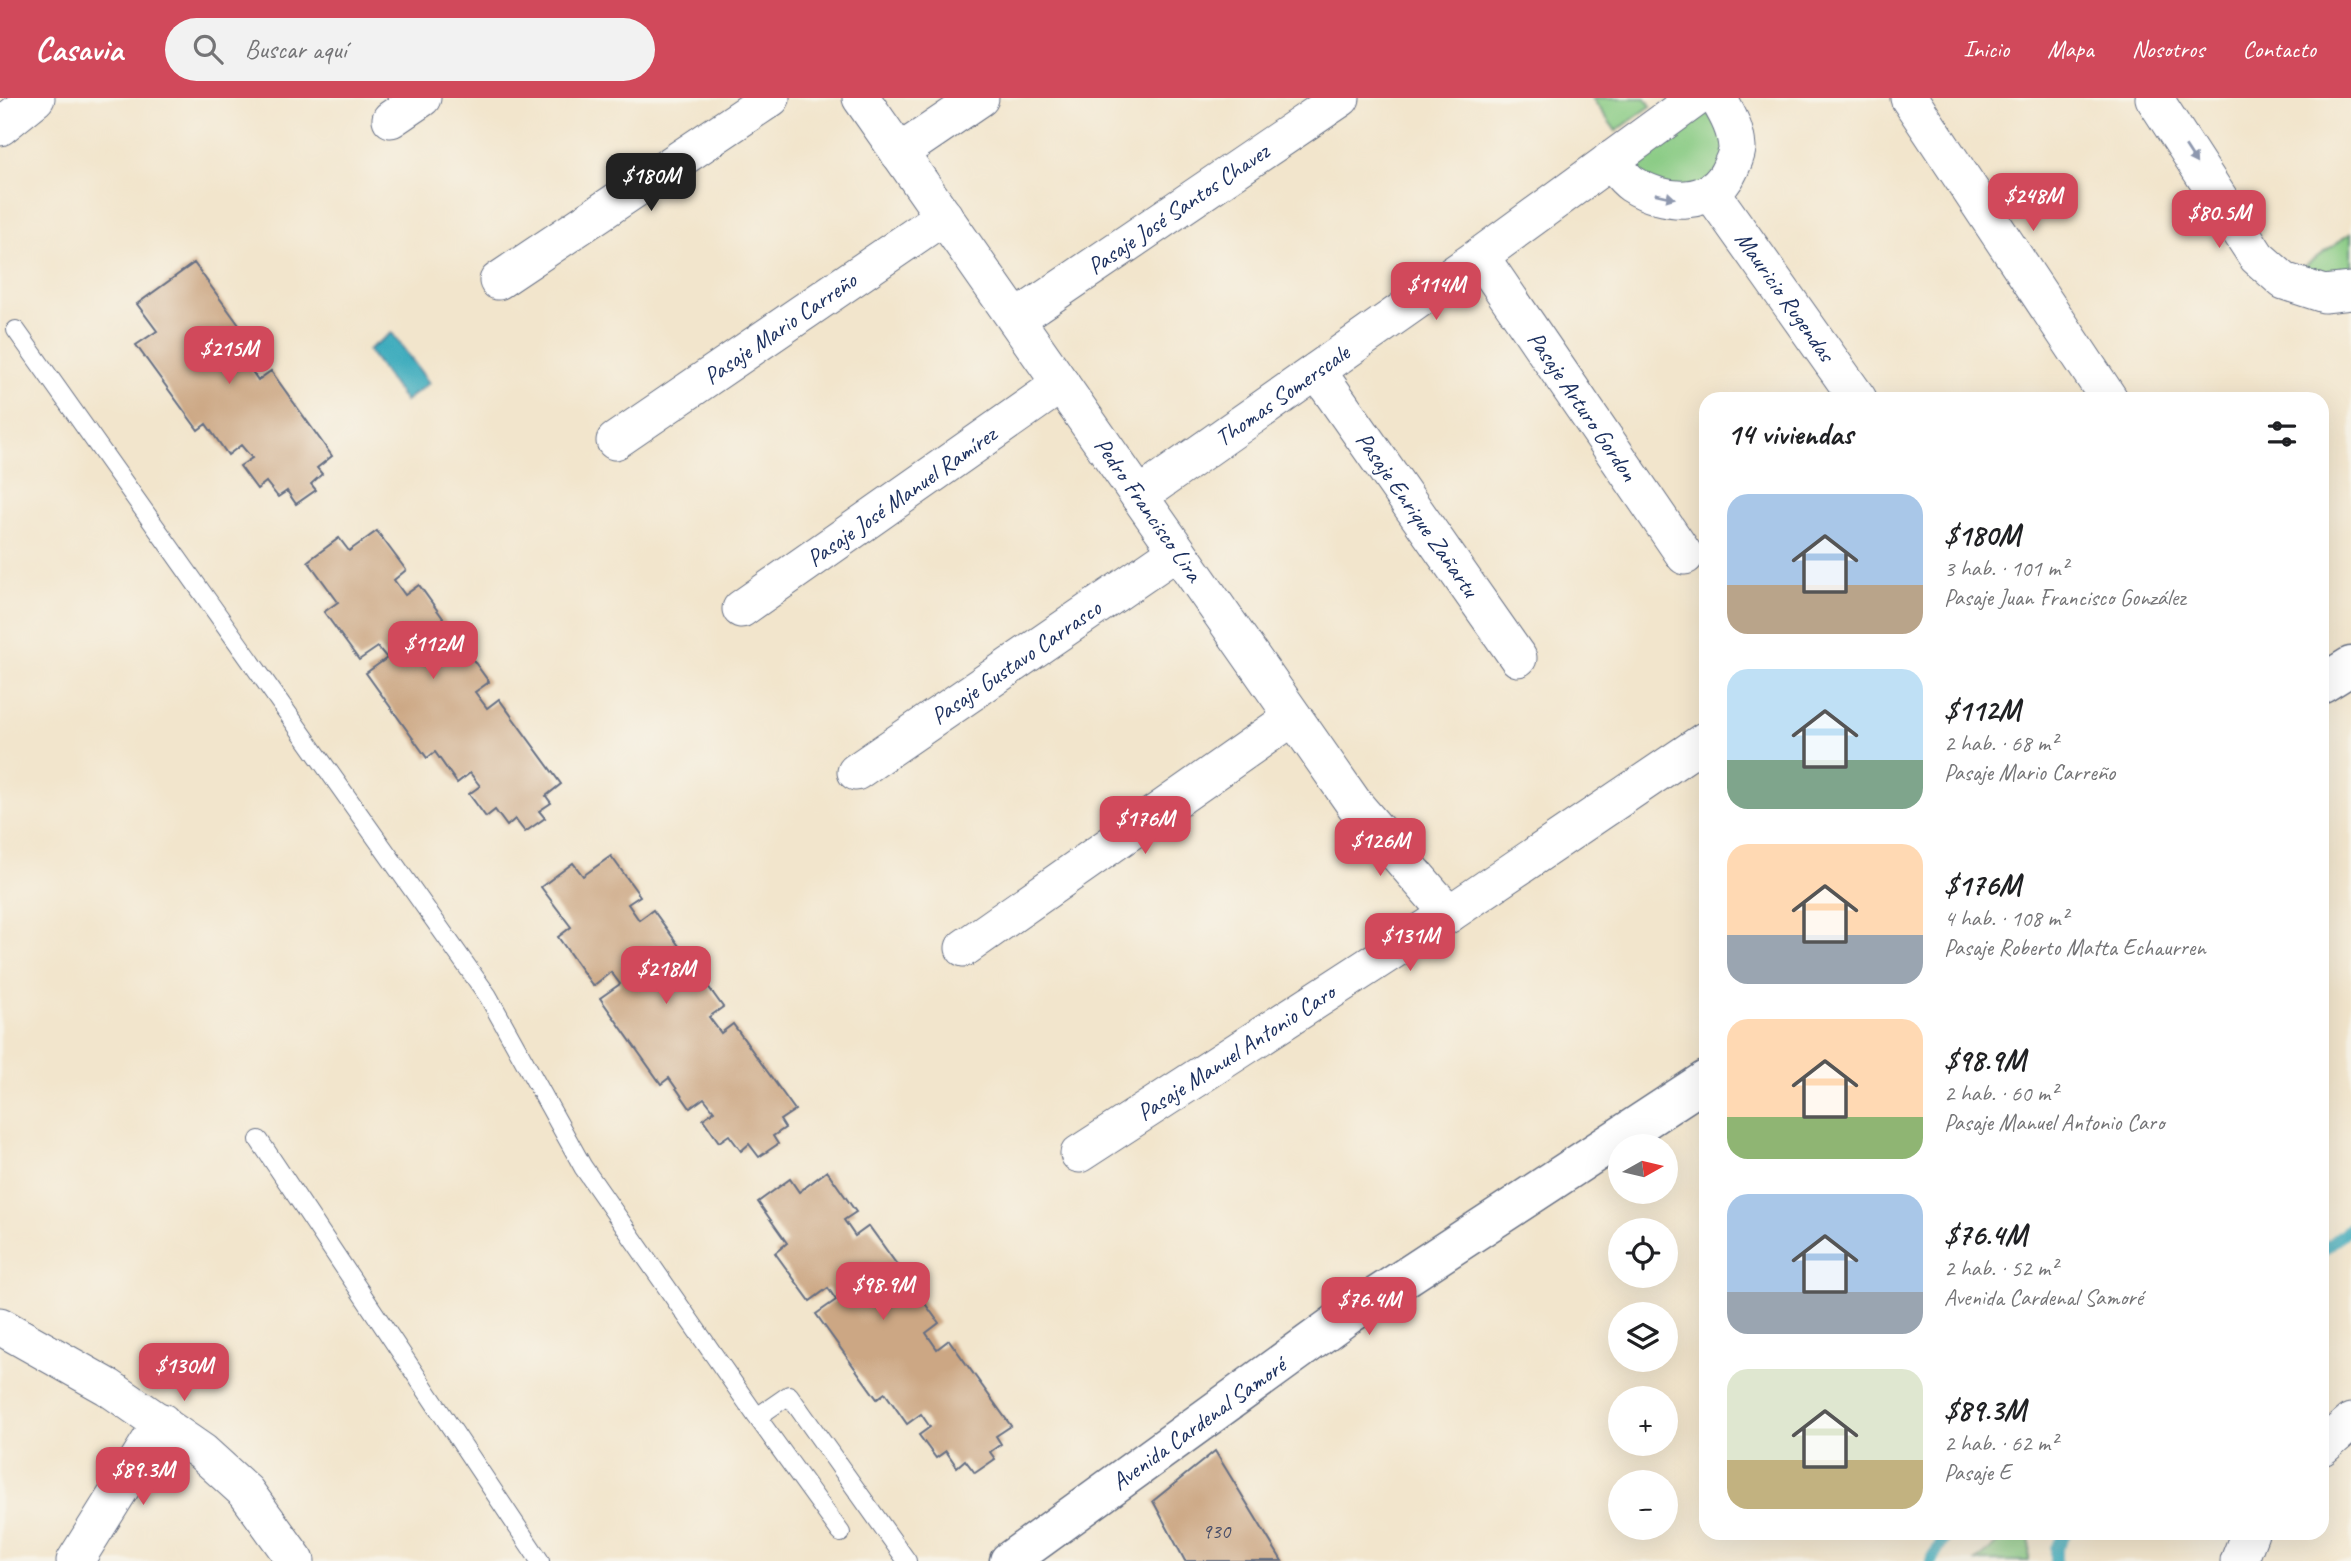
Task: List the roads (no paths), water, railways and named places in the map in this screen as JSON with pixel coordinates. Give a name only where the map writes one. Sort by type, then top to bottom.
[{"type":"main road","points":[[2329,680],[2351,666]]},
{"type":"main road","name":"Avenida Cardenal Samoré","points":[[1009,1561],[1348,1315],[1699,1085]]},
{"type":"street","points":[[0,127],[36,98]]},
{"type":"street","points":[[391,119],[422,98]]},
{"type":"street","points":[[498,281],[771,98]]},
{"type":"street","name":"Pedro Francisco Lira","points":[[861,98],[1355,805],[1449,914]]},
{"type":"street","points":[[899,152],[980,98]]},
{"type":"street","name":"Pasaje José Santos Chavez","points":[[1016,319],[1341,98]]},
{"type":"street","name":"Thomas Somerscale","points":[[1139,496],[1480,256],[1696,98]]},
{"type":"street","points":[[1610,160],[1630,183],[1658,196],[1687,201],[1712,192],[1727,174],[1737,151],[1733,124],[1718,98]]},
{"type":"street","points":[[1909,98],[2104,392]]},
{"type":"street","points":[[2154,98],[2257,257],[2284,281],[2324,294],[2351,291]]},
{"type":"street","name":"Mauricio Rugendas","points":[[1712,192],[1853,392]]},
{"type":"street","name":"Pasaje Mario Carreño","points":[[615,441],[944,216]]},
{"type":"street","name":"Pasaje Arturo Gordon","points":[[1480,256],[1685,556]]},
{"type":"street","name":"Pasaje Enrique Zañartu","points":[[1317,371],[1518,659]]},
{"type":"street","name":"Pasaje José Manuel Ramírez","points":[[741,609],[1061,384]]},
{"type":"street","name":"Pasaje Gustavo Carrasco","points":[[856,772],[1177,551]]},
{"type":"street","points":[[964,948],[1293,716]]},
{"type":"street","name":"Pasaje Manuel Antonio Caro","points":[[1079,1154],[1449,914],[1699,745]]},
{"type":"street","points":[[0,1326],[108,1387],[202,1452],[246,1492],[296,1561]]},
{"type":"street","points":[[75,1561],[162,1422]]},
{"type":"street","points":[[2329,1441],[2351,1422]]},
{"type":"street","points":[[2239,1561],[2247,1540]]},
{"type":"lane","points":[[16,330],[488,996],[583,1167],[841,1533]]},
{"type":"lane","points":[[259,1140],[540,1561]]},
{"type":"lane","points":[[757,1417],[789,1395],[907,1561]]},
{"type":"water","points":[[392,333],[429,383],[405,401],[368,350]]},
{"type":"waterway","points":[[2329,1245],[2351,1227]]},
{"type":"waterway","points":[[1931,1561],[1943,1540]]},
{"type":"waterway","points":[[2056,1561],[2056,1548],[2061,1540]]}]
